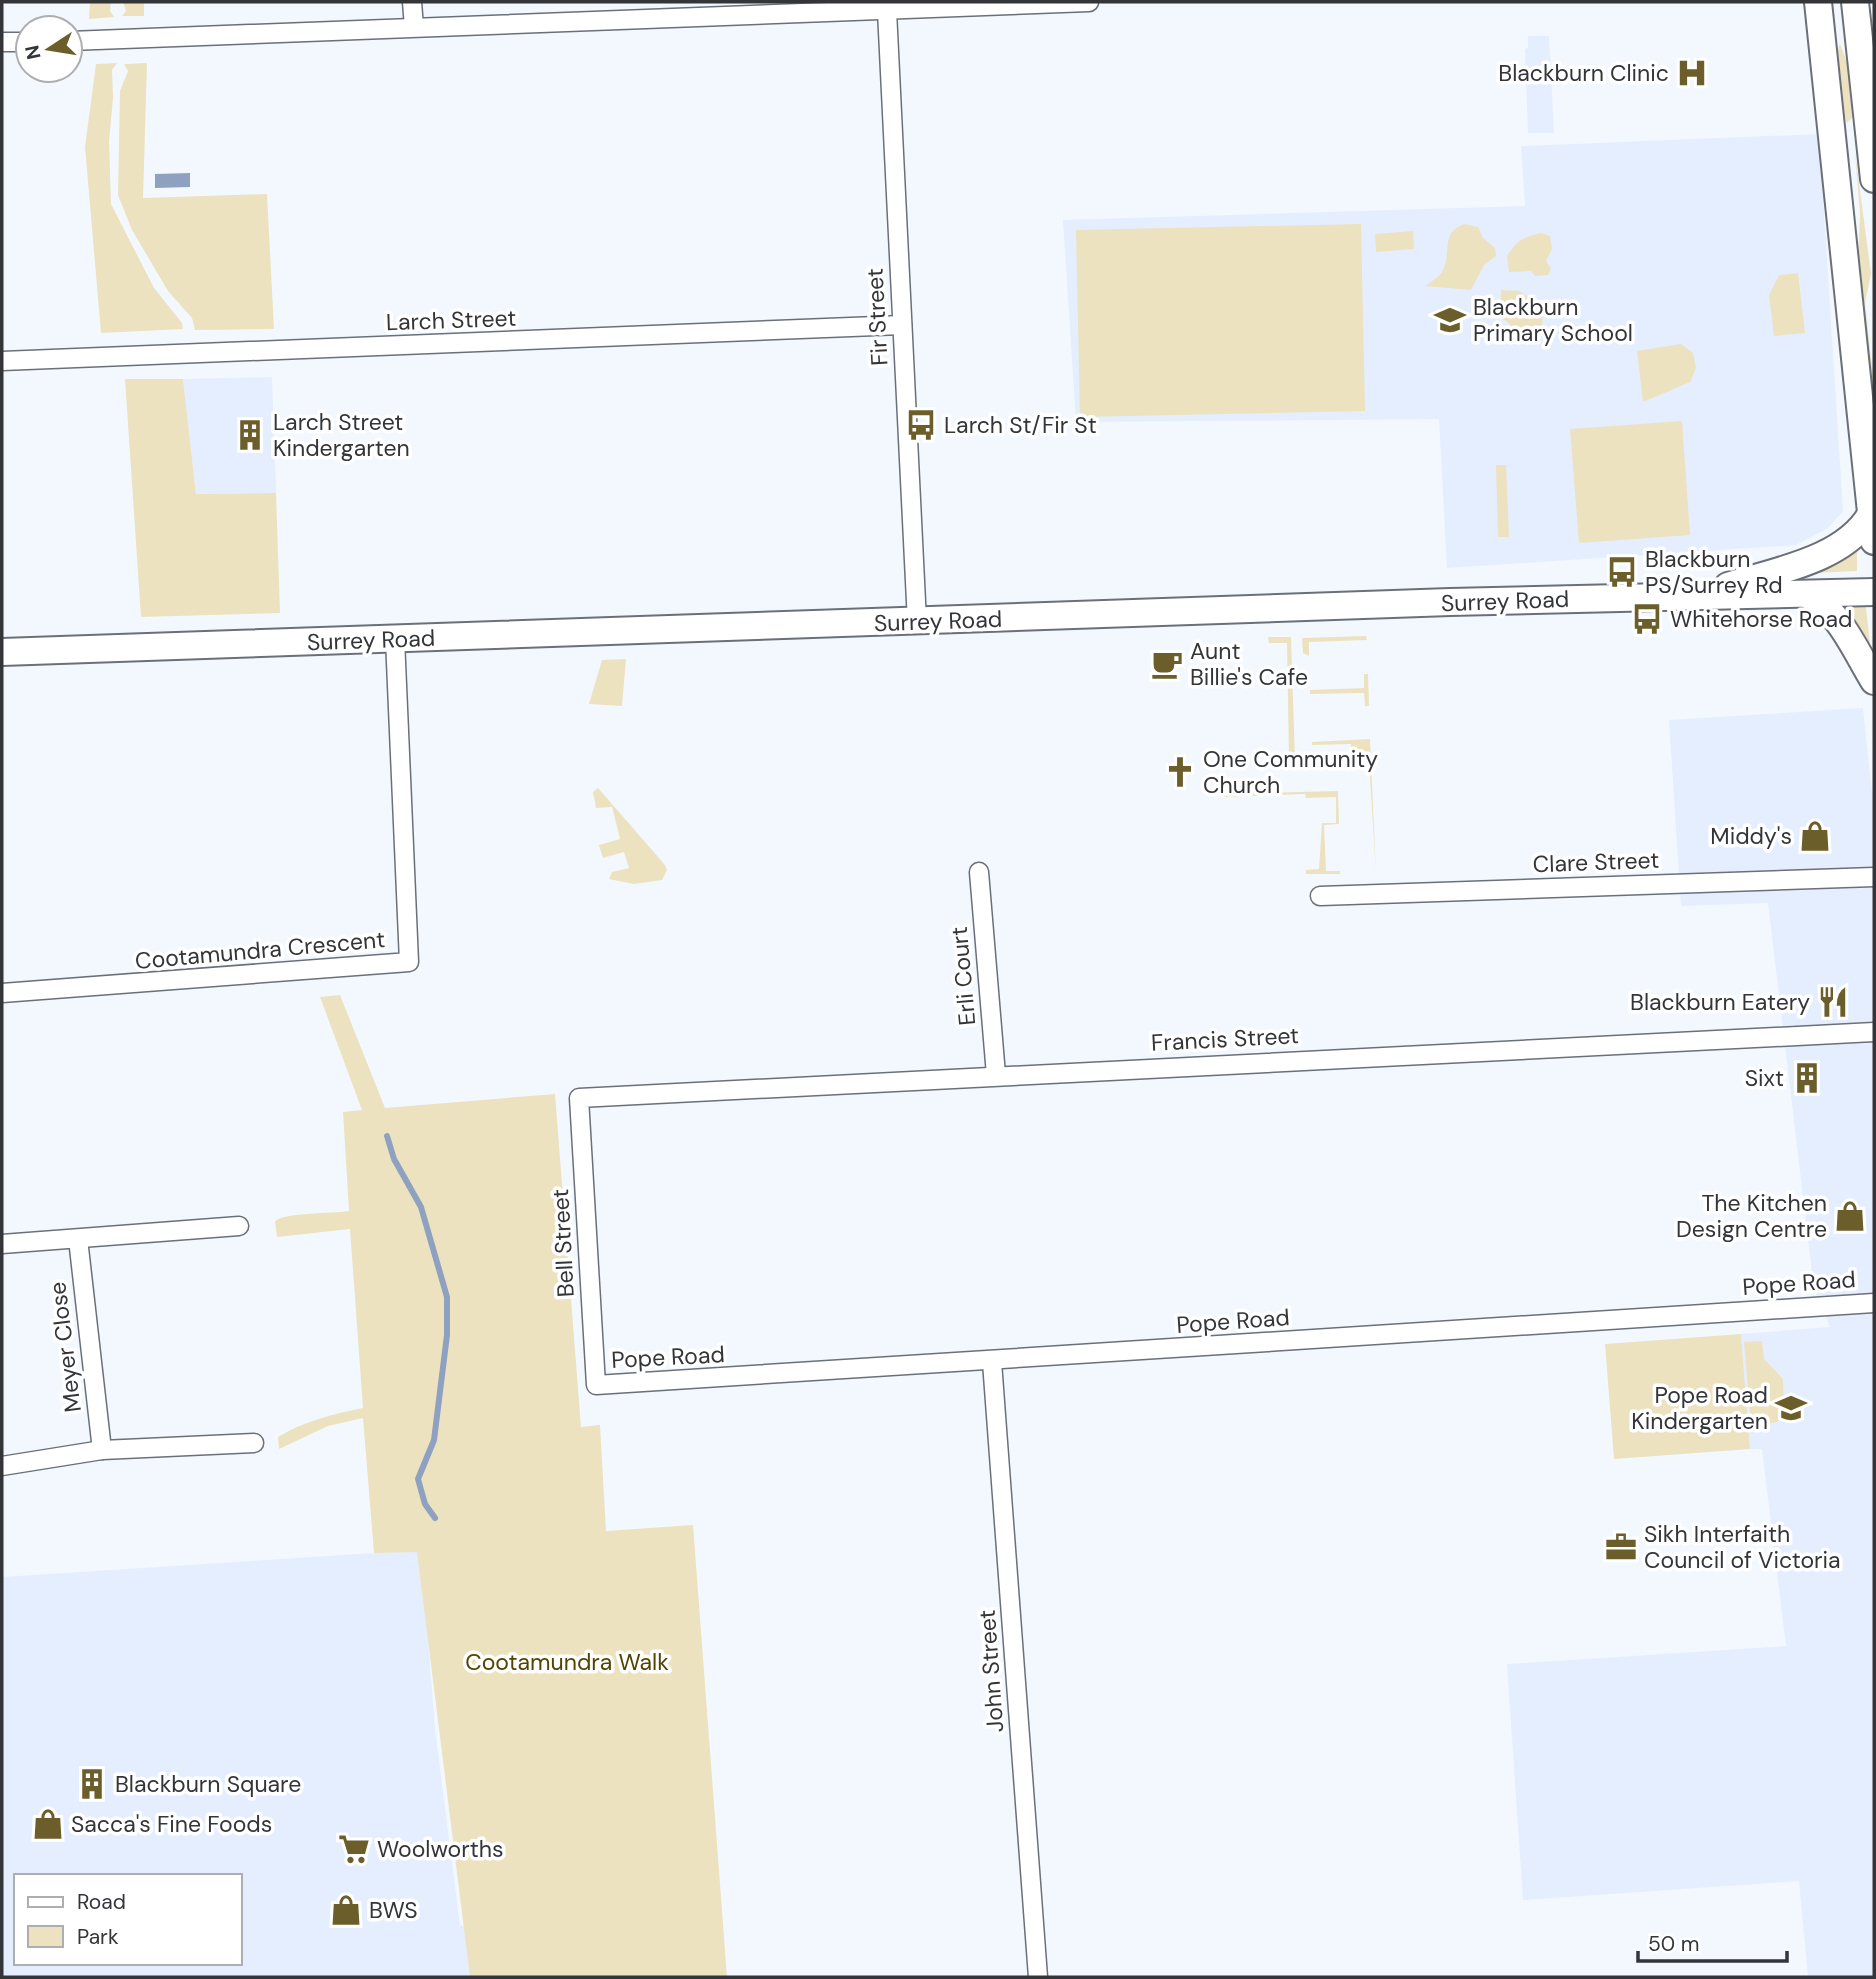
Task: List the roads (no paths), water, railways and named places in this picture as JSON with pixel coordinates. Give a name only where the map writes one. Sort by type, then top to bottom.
[{"type":"main road","points":[[1819,11],[1838,33],[1856,10]]},
{"type":"main road","points":[[1856,10],[1872,134],[1874,179]]},
{"type":"main road","points":[[1819,11],[1874,541]]},
{"type":"main road","points":[[1836,171],[1850,137],[1872,134]]},
{"type":"main road","points":[[1703,594],[1788,567],[1832,549],[1859,534],[1871,514]]},
{"type":"main road","name":"Surrey Road","points":[[2,652],[1703,594],[1874,592]]},
{"type":"main road","points":[[1806,594],[1818,599],[1835,618],[1874,681]]},
{"type":"street","points":[[412,2],[414,27]]},
{"type":"street","points":[[84,40],[775,8],[887,10],[1089,2]]},
{"type":"street","name":"Fir Street","points":[[887,10],[917,622]]},
{"type":"street","name":"Larch Street","points":[[2,361],[902,325]]},
{"type":"street","name":"Cootamundra Crescent","points":[[2,993],[409,962],[395,639]]},
{"type":"street","name":"Erli Court","points":[[979,872],[996,1075]]},
{"type":"street","name":"Clare Street","points":[[1320,896],[1874,877]]},
{"type":"street","name":"Francis Street","points":[[579,1098],[1874,1032]]},
{"type":"street","name":"Bell Street","points":[[579,1098],[596,1385]]},
{"type":"street","points":[[2,1244],[239,1226]]},
{"type":"street","name":"Meyer Close","points":[[78,1239],[102,1450]]},
{"type":"street","name":"Pope Road","points":[[596,1385],[992,1362],[1874,1303]]},
{"type":"street","name":"John Street","points":[[992,1362],[1038,1977]]},
{"type":"street","points":[[2,1466],[102,1450],[254,1443]]},
{"type":"water","points":[[190,173],[190,187],[155,188],[155,174]]},
{"type":"waterway","points":[[387,1136],[394,1159],[421,1207],[447,1297],[447,1335],[434,1440],[418,1479],[425,1504],[435,1518]]},
{"type":"place","name":"Blackburn Clinic","points":[[1692,73]]},
{"type":"place","name":"Blackburn Primary School","points":[[1450,320]]},
{"type":"place","name":"Larch St/Fir St","points":[[921,425]]},
{"type":"place","name":"Larch Street Kindergarten","points":[[250,435]]},
{"type":"place","name":"Blackburn PS/Surrey Rd","points":[[1622,572]]},
{"type":"place","name":"Whitehorse Road","points":[[1647,619]]},
{"type":"place","name":"Aunt Billie's Cafe","points":[[1167,664]]},
{"type":"place","name":"One Community Church","points":[[1180,772]]},
{"type":"place","name":"Middy's","points":[[1815,836]]},
{"type":"place","name":"Blackburn Eatery","points":[[1833,1002]]},
{"type":"place","name":"Sixt","points":[[1807,1078]]},
{"type":"place","name":"The Kitchen Design Centre","points":[[1850,1216]]},
{"type":"place","name":"Pope Road Kindergarten","points":[[1791,1408]]},
{"type":"place","name":"Sikh Interfaith Council of Victoria","points":[[1621,1547]]},
{"type":"place","name":"Blackburn Square","points":[[92,1784]]},
{"type":"place","name":"Sacca's Fine Foods","points":[[48,1824]]},
{"type":"place","name":"Woolworths","points":[[354,1849]]},
{"type":"place","name":"BWS","points":[[346,1910]]},
{"type":"park label","name":"Cootamundra Walk","points":[[567,1662]]}]
